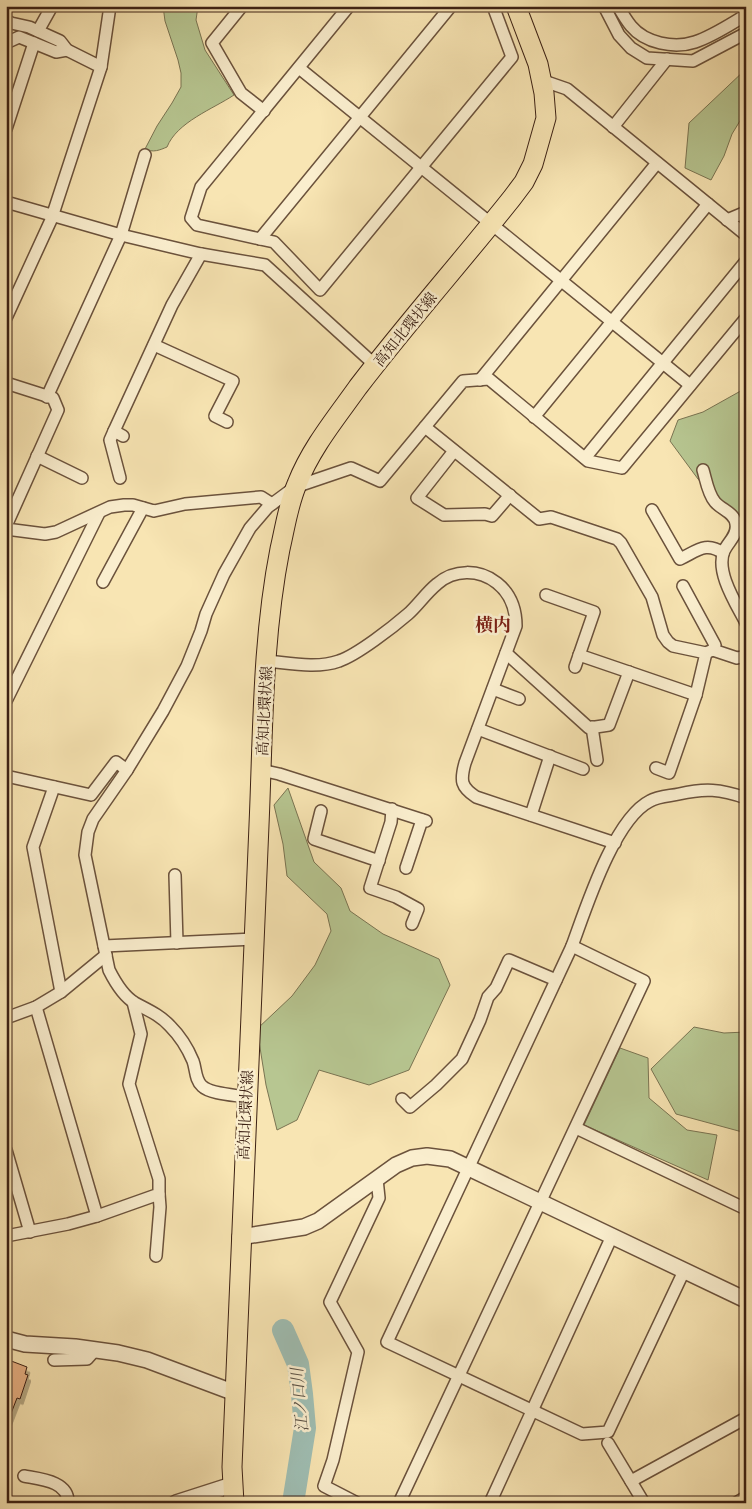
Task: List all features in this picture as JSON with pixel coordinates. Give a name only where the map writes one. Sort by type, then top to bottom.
[{"type":"main road","name":"高知北環状線","points":[[233,1494],[240,1237],[261,770],[272,596],[286,520],[295,487],[322,436],[375,366],[524,182],[533,164],[546,118],[538,64],[516,6]]},
{"type":"street","points":[[38,31],[52,6]]},
{"type":"street","points":[[6,318],[52,215],[101,67],[110,6]]},
{"type":"street","points":[[242,6],[212,44],[241,93],[264,111]]},
{"type":"street","points":[[349,6],[201,188],[191,218],[197,225],[274,242],[320,290],[512,57],[493,6]]},
{"type":"street","points":[[260,239],[451,6]]},
{"type":"street","points":[[604,6],[619,35],[631,48],[647,58],[693,61],[746,33]]},
{"type":"street","points":[[618,6],[631,26],[641,35],[652,41],[664,43],[686,44],[694,42],[746,15]]},
{"type":"street","points":[[6,20],[60,41],[67,50],[101,67]]},
{"type":"street","points":[[6,43],[19,37],[56,52],[67,50]]},
{"type":"street","points":[[6,129],[34,43]]},
{"type":"street","points":[[613,127],[667,59]]},
{"type":"street","points":[[299,68],[690,385]]},
{"type":"street","points":[[541,80],[567,89],[746,235]]},
{"type":"street","points":[[47,396],[121,234],[145,155]]},
{"type":"street","points":[[480,380],[657,163]]},
{"type":"street","points":[[6,202],[201,254],[266,265],[375,366]]},
{"type":"street","points":[[534,416],[708,204]]},
{"type":"street","points":[[727,220],[746,212]]},
{"type":"street","points":[[120,478],[110,440],[118,433],[172,305],[201,254]]},
{"type":"street","points":[[584,458],[746,261]]},
{"type":"street","points":[[246,1097],[209,1090],[200,1086],[187,1048],[171,1026],[157,1013],[133,1002],[113,980],[109,970],[85,855],[85,845],[93,819],[127,770],[163,712],[187,666],[206,614],[224,574],[250,528],[272,504],[295,487],[351,468],[380,481],[464,381],[489,379],[588,461],[622,468],[746,318]]},
{"type":"street","points":[[154,345],[232,381],[216,416],[227,422]]},
{"type":"street","points":[[6,382],[52,398],[58,410],[6,528],[45,534],[56,532],[110,507],[124,505],[154,511],[185,504],[261,497],[272,504]]},
{"type":"street","points":[[425,428],[540,519],[551,517],[617,539],[652,597],[663,635],[673,646],[710,651],[737,658],[746,656]]},
{"type":"street","points":[[454,451],[417,498],[444,515],[485,514],[492,516],[510,495]]},
{"type":"street","points":[[37,456],[82,478]]},
{"type":"street","points":[[703,470],[714,502],[729,513],[736,522],[736,531],[723,553],[723,565],[726,582],[746,623]]},
{"type":"street","points":[[102,582],[143,508]]},
{"type":"street","points":[[652,510],[680,559],[706,546],[715,547],[723,553]]},
{"type":"street","points":[[6,701],[99,513]]},
{"type":"street","points":[[267,661],[322,665],[339,661],[396,624],[442,579],[460,573],[472,572],[483,574],[499,584],[512,600],[516,612],[516,626],[462,772],[462,782],[466,790],[476,797],[615,843]]},
{"type":"street","points":[[656,768],[669,773],[710,651],[715,645],[683,586]]},
{"type":"street","points":[[546,595],[594,612],[575,667]]},
{"type":"street","points":[[506,653],[588,728],[609,725],[629,672]]},
{"type":"street","points":[[579,655],[696,695]]},
{"type":"street","points":[[493,689],[519,699]]},
{"type":"street","points":[[592,727],[597,760]]},
{"type":"street","points":[[478,729],[583,769]]},
{"type":"street","points":[[531,815],[550,756]]},
{"type":"street","points":[[6,776],[91,795],[116,762],[127,770]]},
{"type":"street","points":[[261,770],[424,820],[406,868]]},
{"type":"street","points":[[54,787],[34,847],[62,992]]},
{"type":"street","points":[[684,1271],[608,1432],[582,1434],[387,1342],[572,946],[595,883],[630,816],[651,800],[704,789],[719,790],[746,798]]},
{"type":"street","points":[[392,809],[392,822],[370,888],[418,909],[412,924]]},
{"type":"street","points":[[321,811],[314,839],[379,861]]},
{"type":"street","points":[[175,875],[177,943]]},
{"type":"street","points":[[6,1018],[36,1007],[62,992],[105,950],[177,943],[254,939]]},
{"type":"street","points":[[399,1503],[644,981],[572,946]]},
{"type":"street","points":[[402,1099],[410,1107],[436,1085],[462,1058],[480,1020],[488,997],[496,988],[509,960],[556,980]]},
{"type":"street","points":[[133,1002],[141,1034],[129,1084],[159,1179],[160,1207],[156,1256]]},
{"type":"street","points":[[36,1007],[97,1216]]},
{"type":"street","points":[[576,1128],[746,1209]]},
{"type":"street","points":[[6,1150],[30,1232]]},
{"type":"street","points":[[240,1237],[304,1227],[318,1221],[396,1166],[412,1158],[427,1156],[450,1159],[468,1167],[746,1300]]},
{"type":"street","points":[[357,1503],[324,1486],[333,1460],[358,1352],[330,1302],[379,1198],[377,1179]]},
{"type":"street","points":[[6,1236],[97,1216],[159,1194]]},
{"type":"street","points":[[490,1503],[612,1236]]},
{"type":"street","points":[[6,1339],[25,1344],[76,1347],[118,1353],[147,1360],[235,1393]]},
{"type":"street","points":[[54,1360],[87,1359],[95,1350]]},
{"type":"street","points":[[631,1481],[746,1418]]},
{"type":"street","points":[[608,1443],[644,1503]]},
{"type":"street","points":[[24,1476],[50,1481],[64,1489],[68,1503]]},
{"type":"street","points":[[176,1503],[233,1494]]},
{"type":"street","points":[[736,1503],[746,1497]]},
{"type":"green space","points":[[163,6],[198,6],[196,20],[205,50],[234,95],[187,123],[172,138],[167,147],[151,151],[145,149],[181,87],[181,73],[165,21]]},
{"type":"green space","points":[[746,69],[746,111],[732,134],[724,156],[711,180],[685,168],[689,123]]},
{"type":"green space","points":[[746,388],[746,518],[734,519],[698,479],[670,441],[678,420],[703,412]]},
{"type":"green space","points":[[288,788],[314,862],[341,888],[350,911],[383,934],[439,959],[450,985],[409,1070],[369,1085],[319,1070],[297,1120],[277,1130],[266,1085],[257,1029],[292,996],[315,965],[331,931],[327,914],[287,876],[283,844],[274,805]]},
{"type":"green space","points":[[694,1027],[724,1033],[746,1032],[746,1133],[676,1114],[651,1069]]},
{"type":"green space","points":[[620,1048],[648,1058],[649,1098],[687,1130],[717,1135],[708,1180],[584,1125]]},
{"type":"building","points":[[6,1359],[27,1367],[25,1374],[28,1375],[20,1399],[17,1398],[7,1424]]},
{"type":"waterway","name":"江ノ口川","points":[[283,1330],[298,1364],[305,1428],[293,1503]]},
{"type":"district","name":"横内","points":[[493,625]]}]
